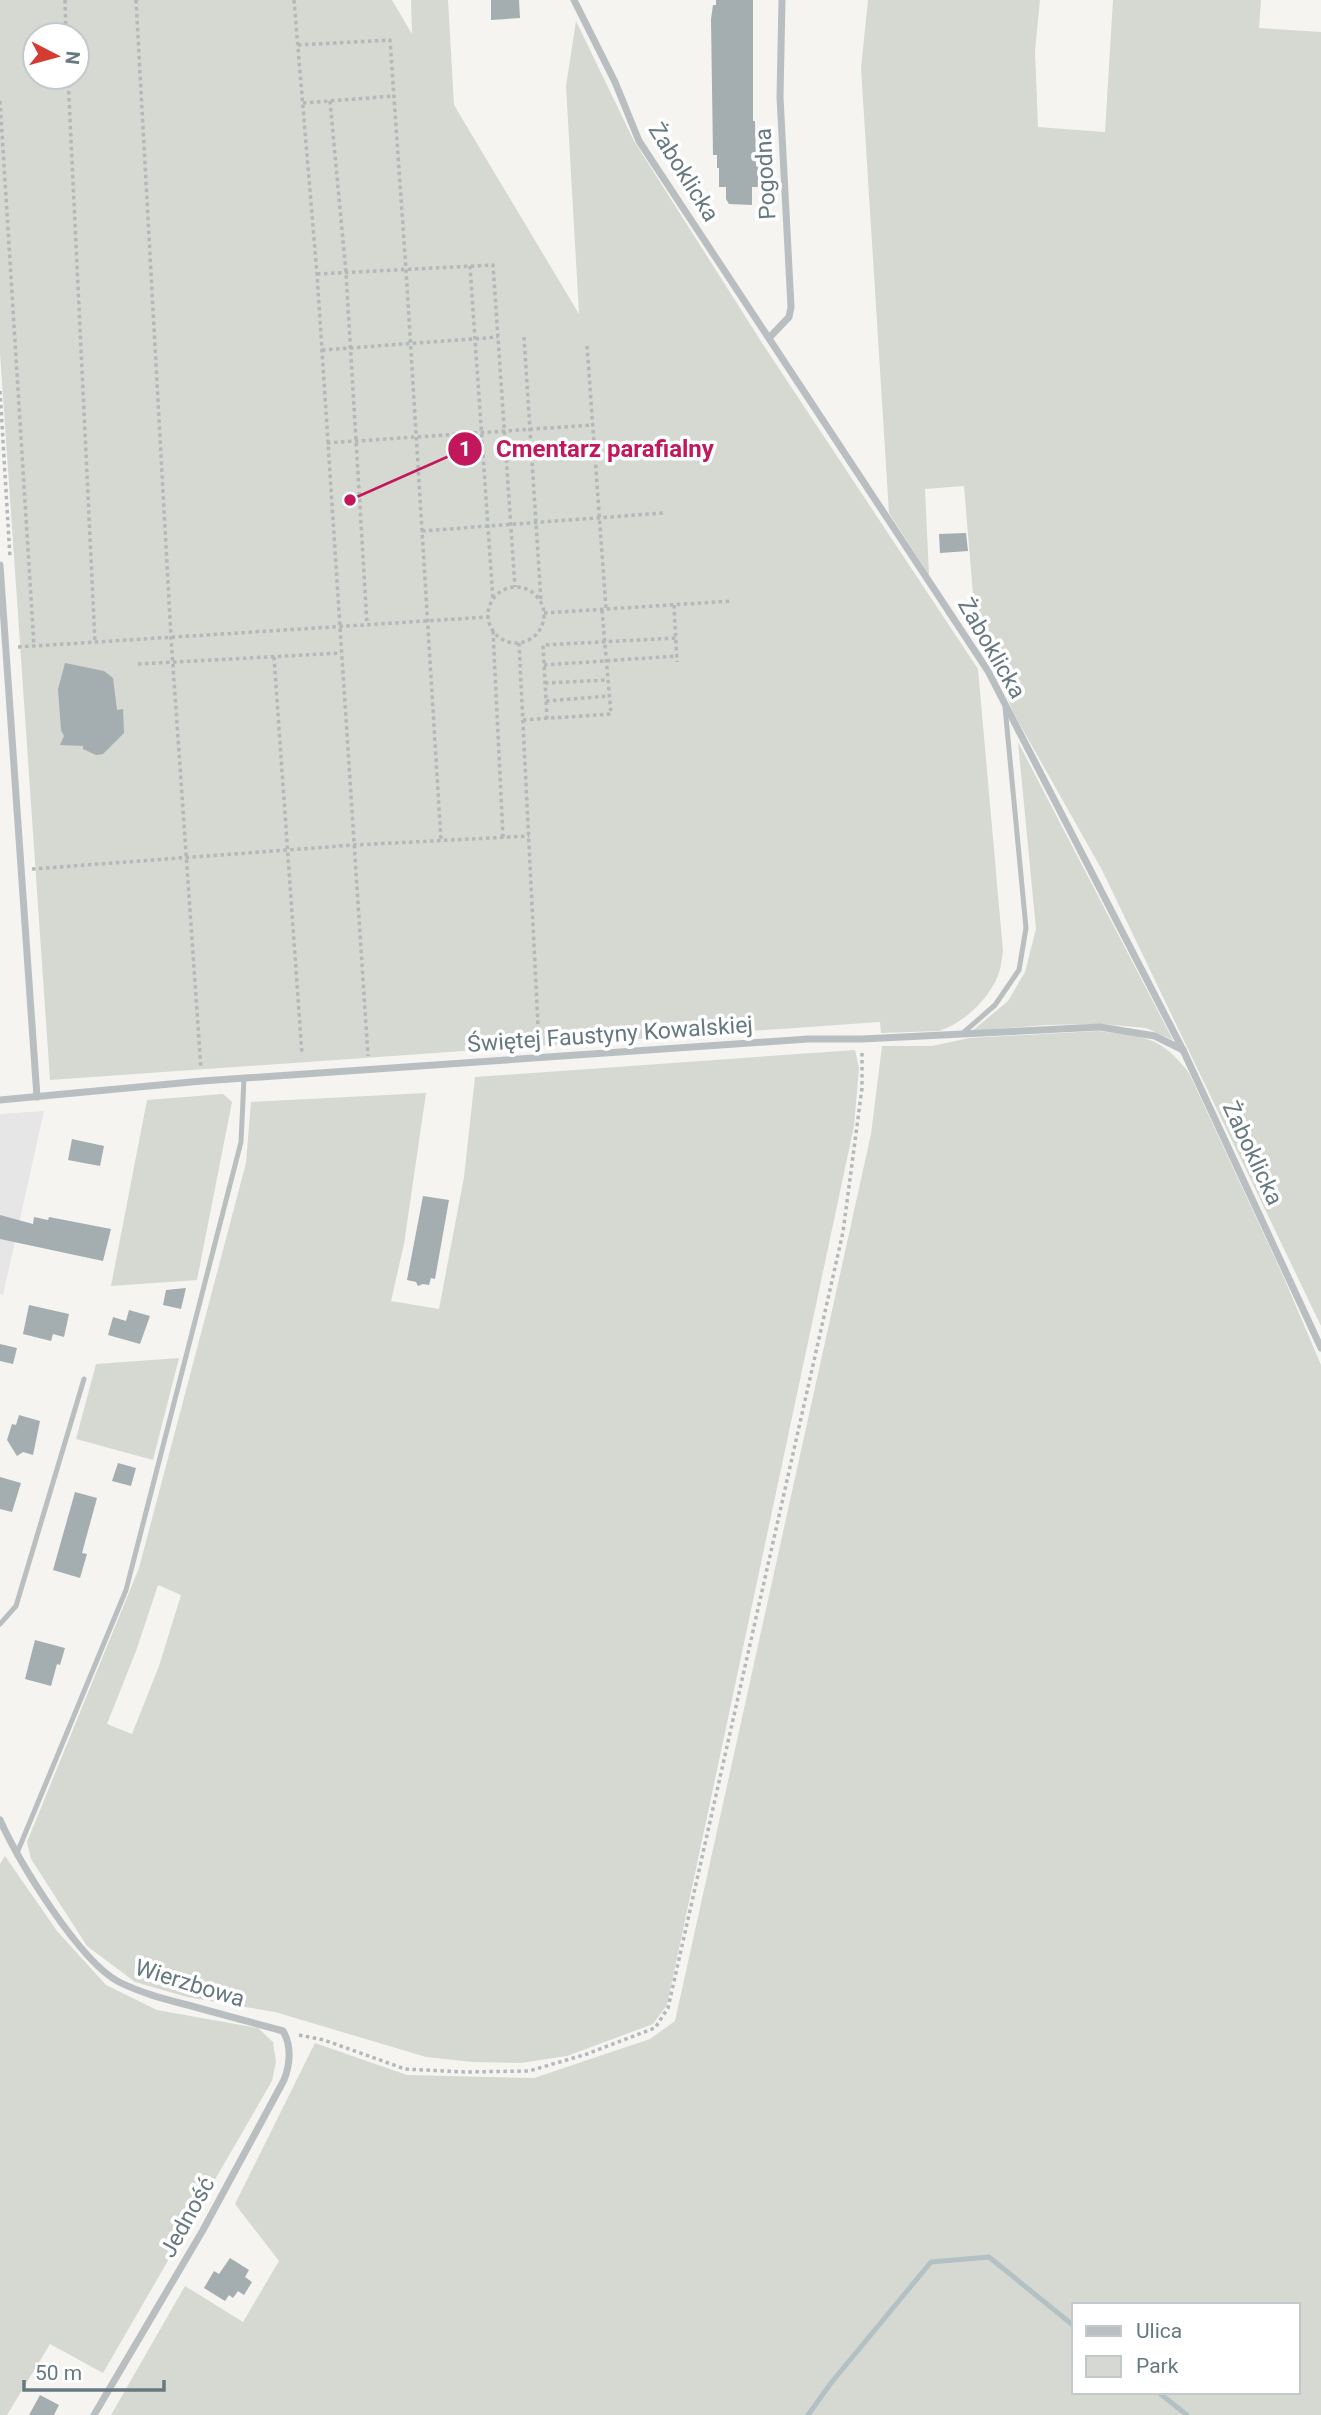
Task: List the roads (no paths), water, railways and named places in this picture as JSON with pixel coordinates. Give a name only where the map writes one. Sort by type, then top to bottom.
[{"type":"street","name":"Żaboklicka","points":[[574,0],[615,82],[639,141],[988,671],[1183,1050],[1321,1348]]},
{"type":"street","name":"Pogodna","points":[[769,338],[789,317],[791,307],[780,97],[782,0]]},
{"type":"street","points":[[0,565],[27,984],[37,1097]]},
{"type":"street","name":"Świętej Faustyny Kowalskiej","points":[[0,1100],[202,1081],[808,1039],[862,1039],[1100,1027],[1155,1036],[1183,1050]]},
{"type":"street","name":"Wierzbowa","points":[[0,1820],[17,1853],[73,1940],[117,1981],[148,1994],[283,2031]]},
{"type":"street","name":"Jedność","points":[[94,2415],[203,2230],[284,2080],[289,2060],[287,2038],[283,2031]]},
{"type":"lane","points":[[962,1034],[995,1005],[1019,970],[1026,928],[1005,707]]},
{"type":"lane","points":[[17,1853],[130,1577],[241,1142],[244,1078]]},
{"type":"lane","points":[[0,1624],[16,1605],[84,1379]]},
{"type":"waterway","points":[[808,2415],[831,2383],[931,2262],[989,2257],[1072,2324]]},
{"type":"waterway","points":[[1161,2394],[1187,2415]]},
{"type":"place","name":"Cmentarz parafialny","points":[[350,500]]}]
